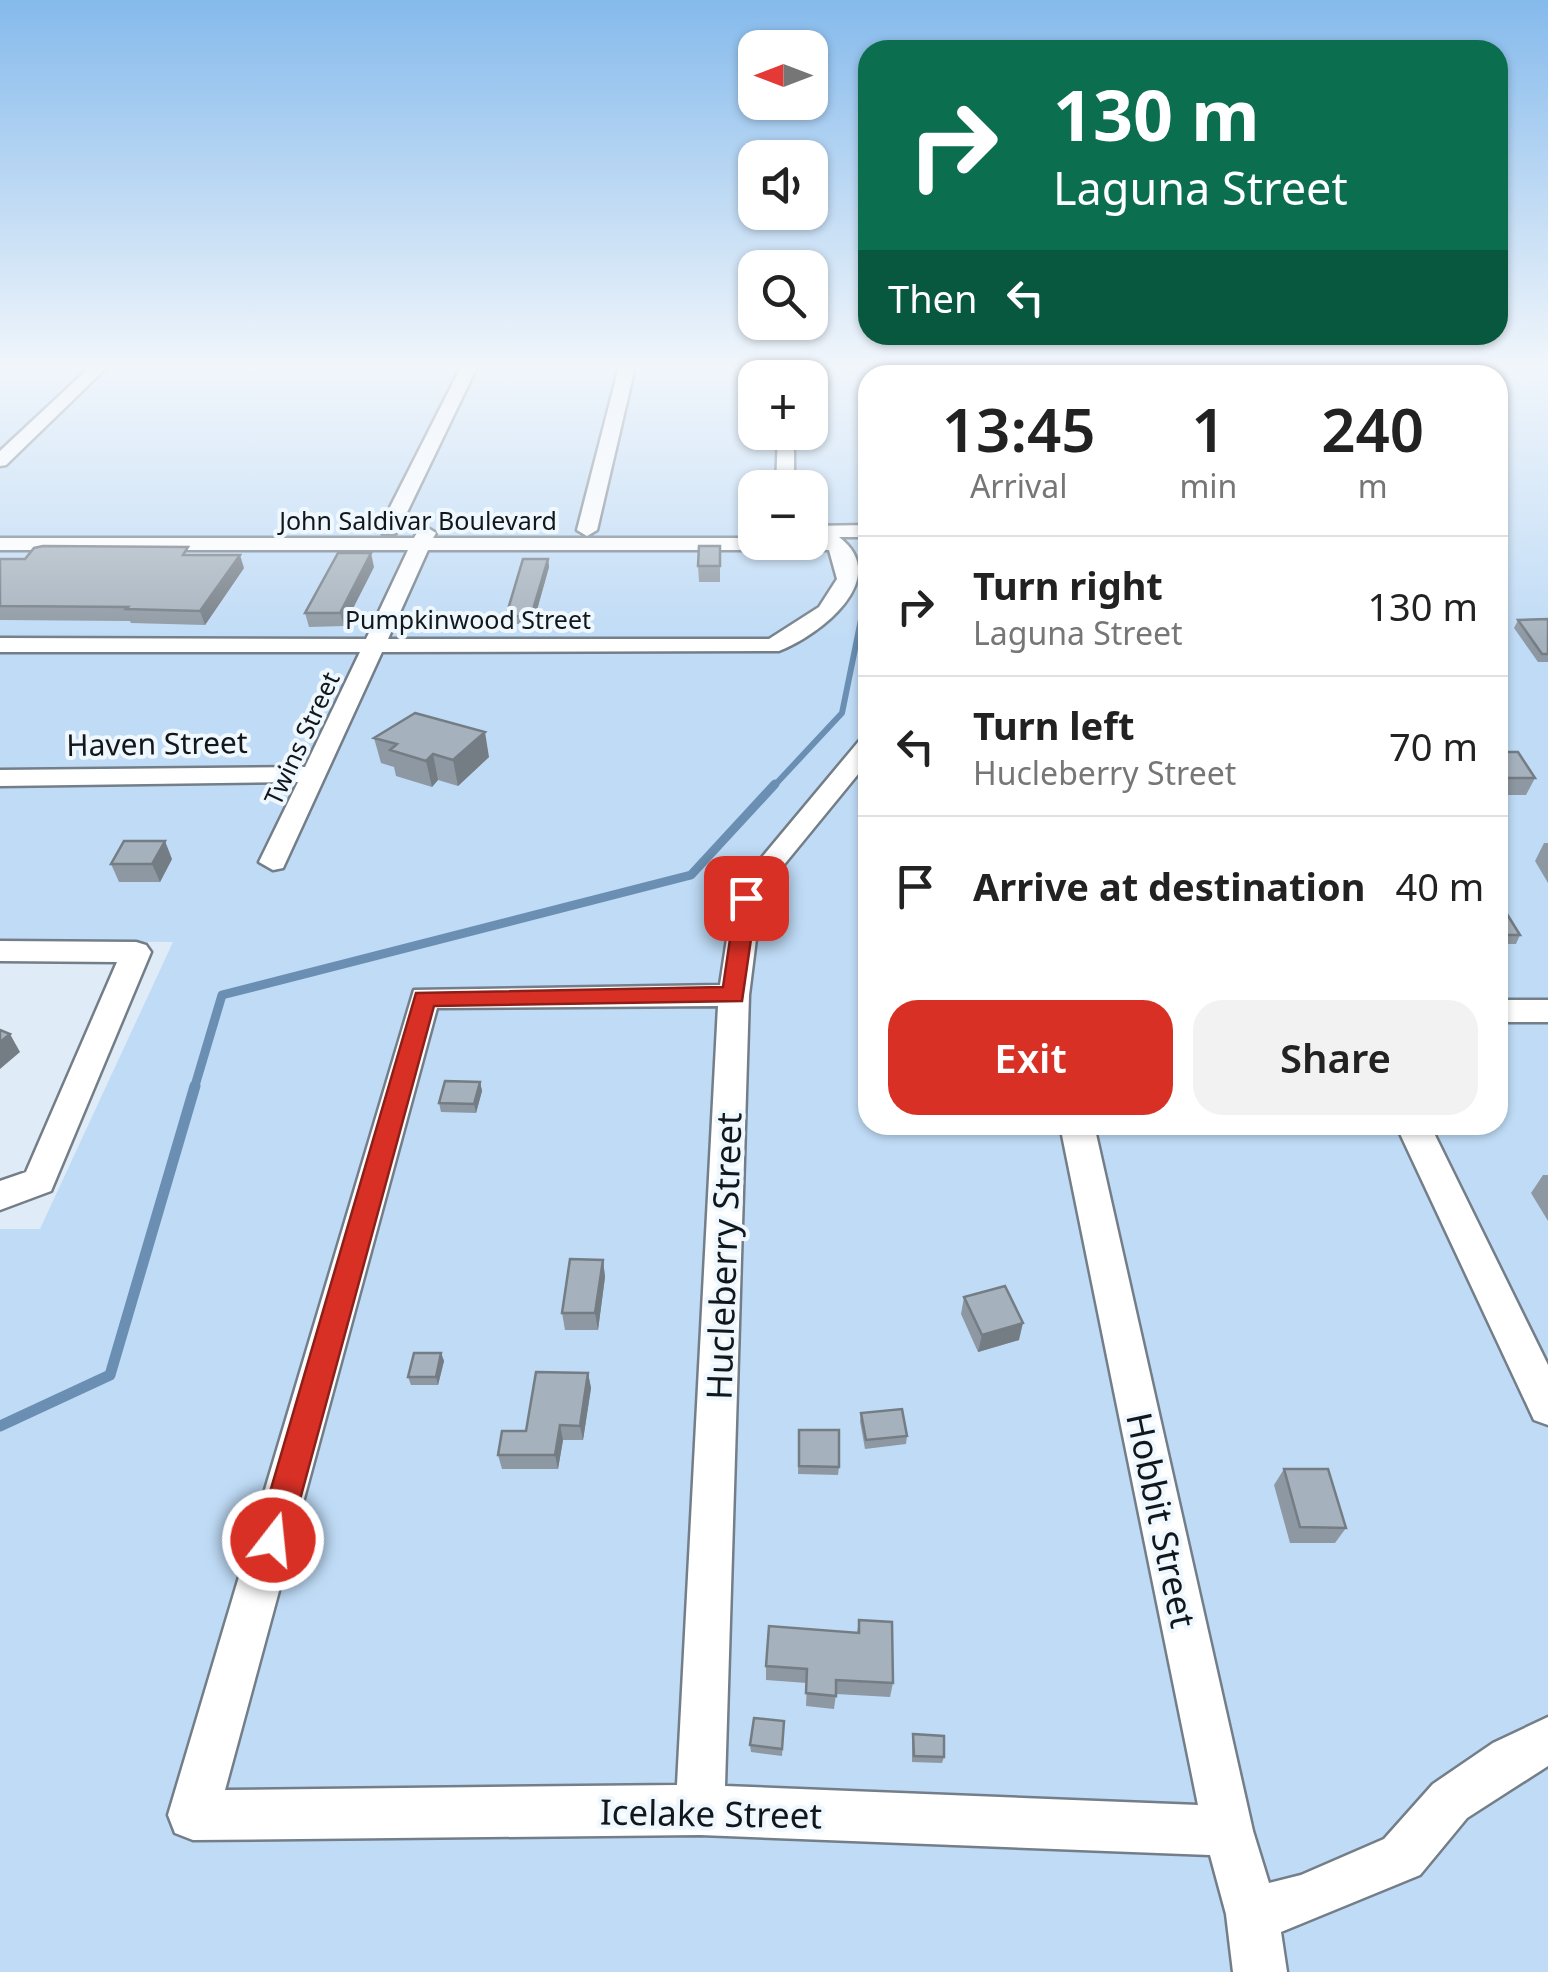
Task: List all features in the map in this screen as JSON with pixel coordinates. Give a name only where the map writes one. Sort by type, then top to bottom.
[{"type":"street","points":[[390,529],[424,459]]},
{"type":"street","points":[[587,530],[604,459]]},
{"type":"street","name":"John Saldivar Boulevard","points":[[0,525],[390,529],[424,538],[587,530],[738,530]]},
{"type":"street","name":"John Saldivar Boulevard","points":[[828,534],[858,531]]},
{"type":"street","name":"John Saldivar Boulevard","points":[[0,544],[738,536]]},
{"type":"street","name":"Twins Street","points":[[273,862],[424,538]]},
{"type":"street","name":"Pumpkinwood Street","points":[[0,646],[770,646],[786,641],[840,600],[848,583],[848,565],[828,541]]},
{"type":"street","name":"Hucleberry Street","points":[[700,1810],[734,995],[746,898],[756,880],[858,758]]},
{"type":"street","name":"Haven Street","points":[[0,778],[316,774]]},
{"type":"street","points":[[0,951],[136,952],[40,1181],[0,1196]]},
{"type":"street","name":"Icelake Street","points":[[734,995],[424,998],[192,1815],[700,1810],[1228,1831]]},
{"type":"street","points":[[1508,1010],[1548,1012]]},
{"type":"street","name":"Hobbit Street","points":[[1079,1135],[1228,1831],[1252,1914],[1260,1972]]},
{"type":"street","points":[[1418,1135],[1548,1408]]},
{"type":"street","points":[[1252,1914],[1302,1900],[1402,1857],[1450,1801],[1510,1760],[1548,1741]]},
{"type":"shaded area","points":[[0,459],[858,459],[858,1135],[1508,1135],[1508,459],[1548,459],[1548,1972],[0,1972],[0,1229],[40,1229],[173,942],[0,940]]},
{"type":"building","points":[[699,546],[720,546],[720,566],[698,566]]},
{"type":"building","points":[[188,547],[183,555],[240,555],[200,611],[0,606],[0,559],[25,559],[34,548]]},
{"type":"building","points":[[338,553],[371,553],[340,613],[305,613]]},
{"type":"building","points":[[523,559],[548,559],[531,616],[506,616]]},
{"type":"building","points":[[1548,619],[1548,654],[1542,654],[1518,620]]},
{"type":"building","points":[[415,713],[485,732],[453,760],[433,754],[426,761],[390,750],[397,744],[374,738]]},
{"type":"building","points":[[1508,752],[1518,752],[1535,778],[1508,778]]},
{"type":"building","points":[[124,841],[165,841],[152,864],[111,864]]},
{"type":"building","points":[[1508,916],[1520,935],[1508,935]]},
{"type":"building","points":[[445,1081],[480,1082],[474,1104],[439,1103]]},
{"type":"building","points":[[570,1259],[603,1260],[595,1313],[562,1313]]},
{"type":"building","points":[[1005,1286],[1023,1323],[982,1335],[964,1297]]},
{"type":"building","points":[[414,1353],[441,1353],[436,1377],[408,1377]]},
{"type":"building","points":[[536,1372],[588,1373],[580,1426],[560,1425],[555,1455],[498,1455],[502,1431],[526,1431]]},
{"type":"building","points":[[902,1409],[907,1436],[866,1440],[861,1413]]},
{"type":"building","points":[[799,1430],[839,1430],[839,1467],[799,1466]]},
{"type":"building","points":[[1284,1469],[1328,1469],[1346,1528],[1300,1527]]},
{"type":"building","points":[[859,1620],[892,1622],[893,1683],[836,1680],[836,1696],[806,1693],[807,1669],[766,1666],[769,1626],[859,1633]]},
{"type":"building","points":[[754,1718],[784,1721],[782,1749],[750,1745]]},
{"type":"building","points":[[913,1734],[944,1736],[944,1757],[914,1756]]},
{"type":"waterway","points":[[773,787],[842,713],[858,634]]},
{"type":"waterway","points":[[194,1089],[222,995],[691,875],[775,784]]},
{"type":"waterway","points":[[0,1426],[110,1375],[195,1086]]},
{"type":"route","points":[[273,1540],[424,998],[734,995],[746,898]]}]
